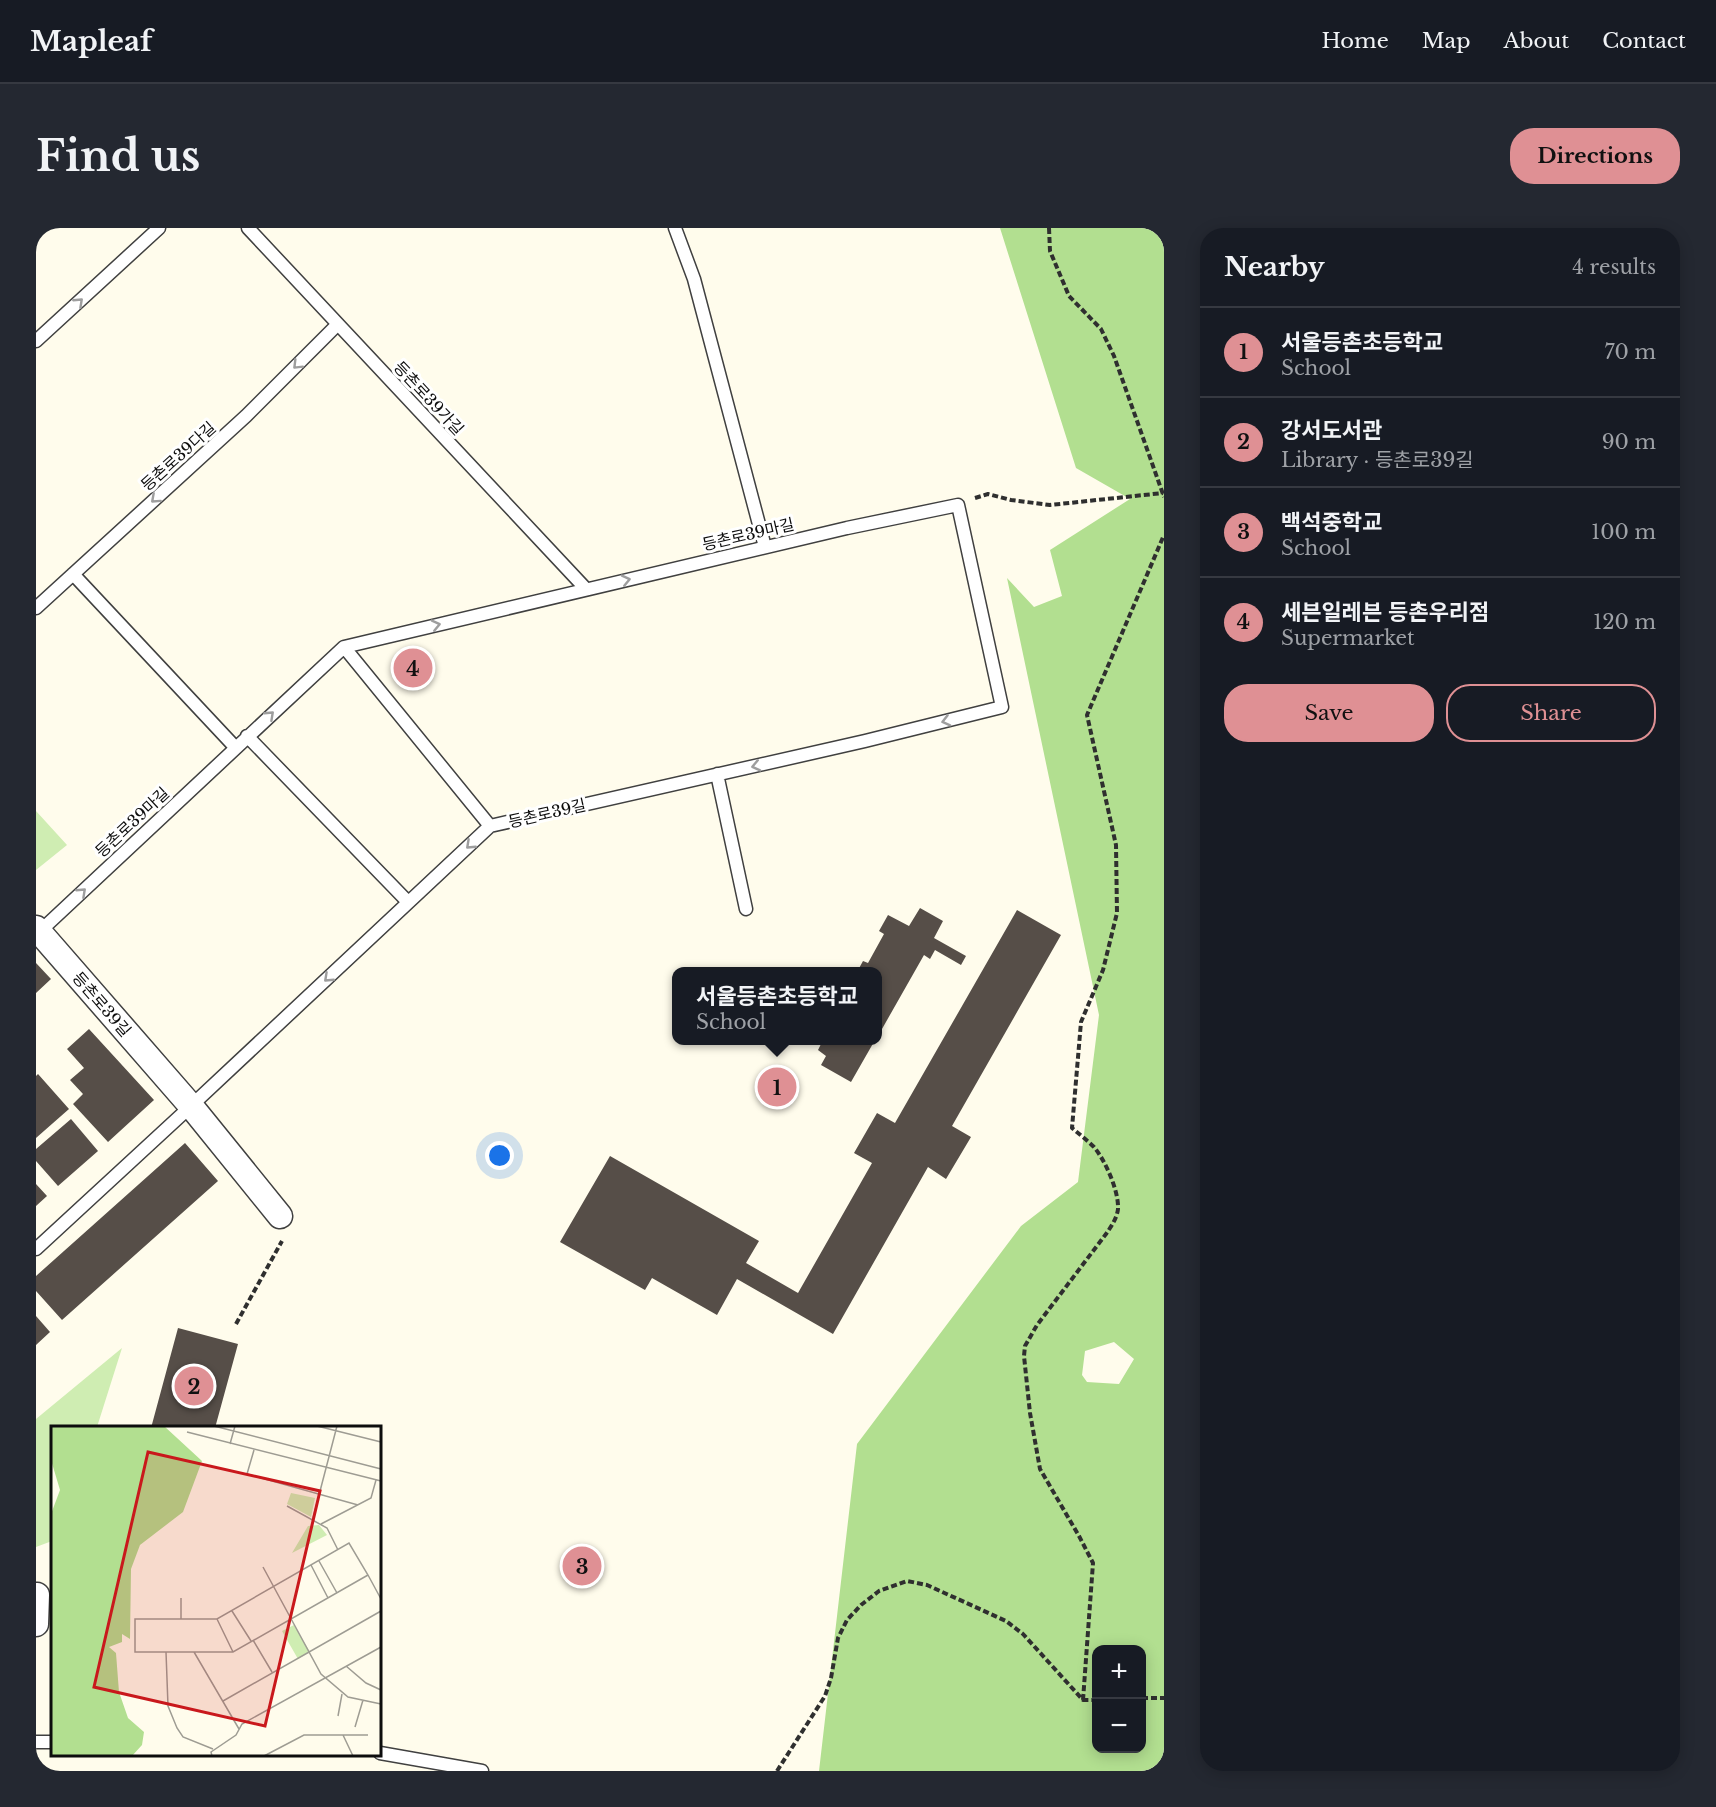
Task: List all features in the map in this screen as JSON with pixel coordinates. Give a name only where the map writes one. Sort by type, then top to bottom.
[{"type":"street","name":"등촌로39길","points":[[37,931],[191,1107],[284,1226]]},
{"type":"street","points":[[36,1595],[36,1624]]},
{"type":"lane","points":[[36,341],[159,228]]},
{"type":"lane","name":"등촌로39가길","points":[[248,228],[586,590]]},
{"type":"lane","points":[[675,228],[694,279],[765,547]]},
{"type":"lane","name":"등촌로39다길","points":[[36,608],[246,416],[338,324]]},
{"type":"lane","name":"등촌로39마길","points":[[37,931],[344,647],[847,528],[958,505]]},
{"type":"lane","name":"등촌로39길","points":[[36,1249],[490,826],[1002,708],[958,505]]},
{"type":"lane","points":[[73,574],[235,747]]},
{"type":"lane","points":[[344,647],[490,826]]},
{"type":"lane","points":[[247,736],[408,902]]},
{"type":"lane","points":[[717,774],[746,909]]},
{"type":"lane","points":[[36,1595],[51,1598]]},
{"type":"lane","points":[[381,1753],[482,1771]]},
{"type":"path","points":[[958,505],[988,494],[1011,500],[1050,505],[1164,495],[1114,356],[1101,329],[1069,296],[1050,251],[1049,228]]},
{"type":"path","points":[[1083,1700],[1093,1563],[1040,1469],[1030,1413],[1024,1356],[1025,1346],[1037,1325],[1114,1222],[1118,1209],[1112,1181],[1095,1148],[1072,1128],[1081,1022],[1103,970],[1117,913],[1116,846],[1087,715],[1164,535]]},
{"type":"path","points":[[236,1324],[284,1226]]},
{"type":"path","points":[[777,1771],[825,1696],[831,1678],[838,1638],[847,1620],[879,1591],[908,1581],[927,1585],[1006,1620],[1023,1635],[1083,1700],[1092,1700]]},
{"type":"path","points":[[1146,1698],[1164,1698]]},
{"type":"green space","points":[[1000,228],[1164,228],[1164,1771],[819,1771],[857,1444],[1021,1226],[1078,1182],[1099,1015],[1007,578],[1034,607],[1062,596],[1050,550],[1130,499],[1076,468]],"holes":[[[1114,1342],[1134,1359],[1119,1384],[1087,1382],[1082,1375],[1085,1351]]]},
{"type":"green space","points":[[36,811],[67,845],[36,870]]},
{"type":"green space","points":[[122,1348],[97,1426],[51,1426],[51,1541],[36,1547],[36,1419]]},
{"type":"building","points":[[920,908],[943,921],[934,938],[966,956],[961,965],[935,950],[930,959],[924,955],[882,1029],[882,967],[860,967],[863,961],[868,963],[884,934],[879,931],[888,915],[909,926]]},
{"type":"building","points":[[1017,910],[1061,935],[952,1126],[971,1137],[946,1179],[928,1167],[833,1334],[737,1279],[717,1315],[652,1278],[645,1290],[560,1242],[610,1156],[759,1241],[746,1263],[798,1293],[872,1163],[854,1153],[877,1113],[895,1123]]},
{"type":"building","points":[[36,963],[51,979],[36,993]]},
{"type":"building","points":[[89,1029],[154,1100],[108,1142],[73,1104],[83,1094],[70,1080],[84,1068],[67,1049]]},
{"type":"building","points":[[820,1045],[872,1045],[851,1082],[821,1065],[826,1056],[818,1050]]},
{"type":"building","points":[[38,1074],[69,1109],[36,1138],[36,1076]]},
{"type":"building","points":[[71,1119],[98,1151],[58,1186],[36,1161],[36,1149]]},
{"type":"building","points":[[185,1143],[218,1181],[62,1320],[36,1291],[36,1276]]},
{"type":"building","points":[[36,1184],[47,1196],[36,1206]]},
{"type":"building","points":[[36,1316],[50,1332],[36,1345]]},
{"type":"building","points":[[178,1328],[238,1344],[216,1426],[152,1426]]},
{"type":"place","name":"세븐일레븐 등촌우리점","points":[[413,668]]},
{"type":"place","name":"서울등촌초등학교","points":[[777,1087]]},
{"type":"place","name":"강서도서관","points":[[194,1386]]},
{"type":"place","name":"백석중학교","points":[[582,1566]]}]
